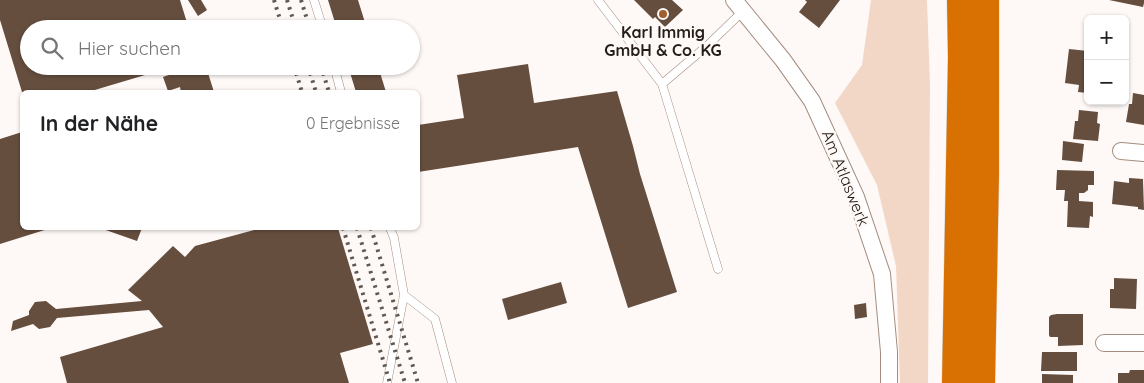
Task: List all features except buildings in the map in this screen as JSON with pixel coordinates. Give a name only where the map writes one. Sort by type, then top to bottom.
[{"type":"highway","points":[[956,383],[962,57],[961,0]]},
{"type":"highway","points":[[981,383],[985,173],[985,0]]},
{"type":"street","name":"Am Atlaswerk","points":[[739,6],[783,60],[812,101],[856,197],[882,274],[889,352],[889,383]]},
{"type":"street","points":[[1121,151],[1144,153]]},
{"type":"street","points":[[1104,343],[1144,343]]},
{"type":"lane","points":[[314,0],[320,20]]},
{"type":"lane","points":[[598,0],[662,84],[718,269]]},
{"type":"lane","points":[[662,84],[708,44],[739,6]]},
{"type":"lane","points":[[336,75],[340,90]]},
{"type":"lane","points":[[387,383],[404,295],[394,238],[391,230]]},
{"type":"lane","points":[[404,295],[435,319],[452,383]]},
{"type":"shaded area","points":[[871,0],[927,0],[930,85],[928,383],[900,383],[896,266],[877,185],[835,103],[862,65]]},
{"type":"railway","points":[[274,0],[280,20]]},
{"type":"railway","points":[[287,0],[293,20]]},
{"type":"railway","points":[[301,0],[307,20]]},
{"type":"railway","points":[[297,75],[301,90]]},
{"type":"railway","points":[[311,75],[315,90]]},
{"type":"railway","points":[[324,75],[328,90]]},
{"type":"railway","points":[[344,230],[390,383]]},
{"type":"railway","points":[[358,230],[405,383]]},
{"type":"railway","points":[[372,230],[418,383]]},
{"type":"place","name":"Karl Immig GmbH & Co. KG","points":[[663,14]]}]
